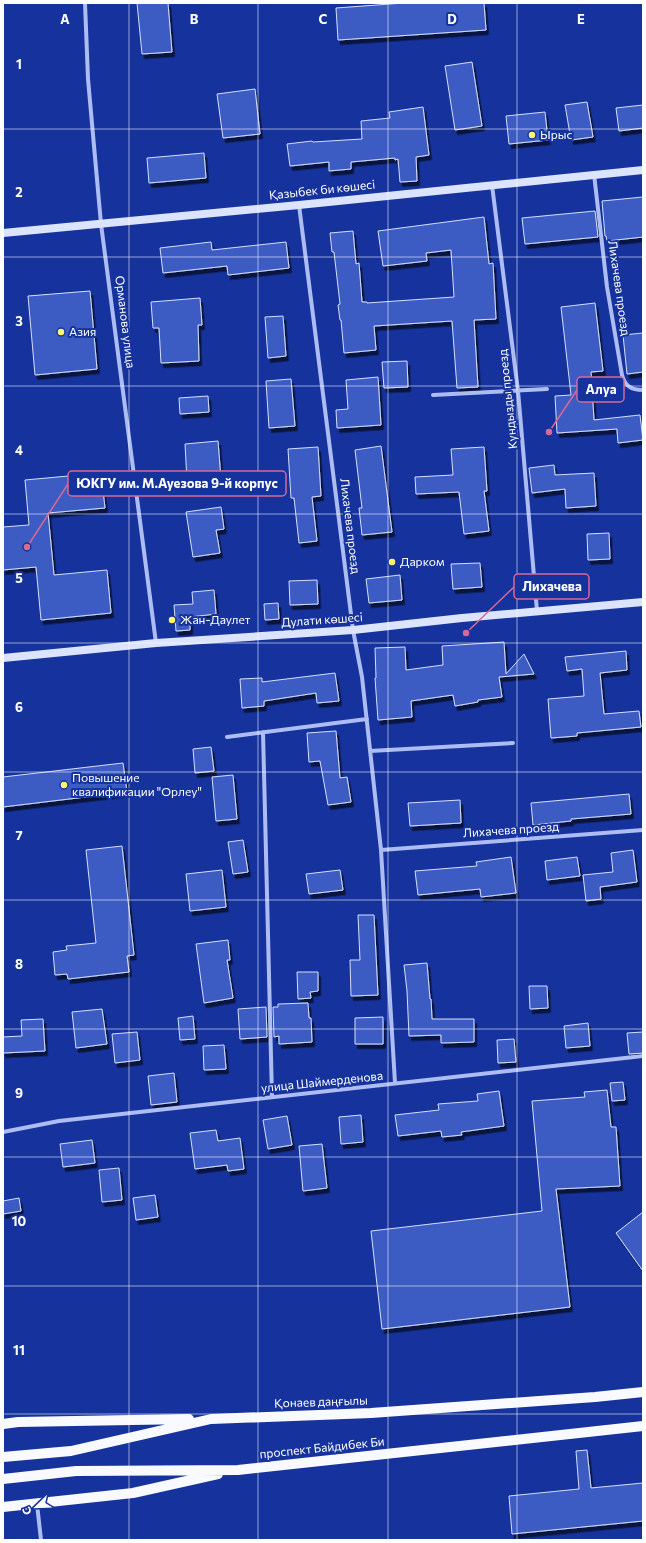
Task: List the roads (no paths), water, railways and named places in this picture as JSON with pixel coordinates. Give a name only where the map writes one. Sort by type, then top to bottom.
[{"type":"main road","name":"Қазыбек би көшесі","points":[[3,233],[643,170]]},
{"type":"main road","name":"Дулати көшесі","points":[[3,658],[156,643],[353,630],[537,611],[643,602]]},
{"type":"main road","name":"Қонаев даңғылы","points":[[3,1457],[71,1451],[211,1419],[371,1413],[588,1398],[643,1392]]},
{"type":"main road","points":[[3,1424],[26,1422],[211,1419]]},
{"type":"main road","name":"проспект Байдибек Би","points":[[3,1479],[76,1471],[238,1470],[643,1426]]},
{"type":"main road","points":[[3,1507],[133,1493],[238,1470]]},
{"type":"street","name":"Орманова улица","points":[[85,3],[88,79],[101,224],[156,643]]},
{"type":"street","name":"Лихачева проезд","points":[[594,174],[607,287],[622,375],[625,384],[630,388],[643,390]]},
{"type":"street","name":"Кундызды проезд","points":[[492,184],[518,391],[537,611]]},
{"type":"street","name":"Лихачева проезд","points":[[299,205],[353,630],[362,678],[381,850],[396,1083]]},
{"type":"street","points":[[433,395],[547,389]]},
{"type":"street","points":[[227,737],[366,719]]},
{"type":"street","points":[[263,732],[272,1097]]},
{"type":"street","points":[[370,751],[513,743]]},
{"type":"street","name":"Лихачева проезд","points":[[381,850],[643,830]]},
{"type":"street","name":"улица Шаймерденова","points":[[3,1132],[60,1121],[643,1056]]},
{"type":"street","points":[[37,1504],[41,1540]]},
{"type":"place","name":"Ырыс","points":[[532,135]]},
{"type":"place","name":"Азия","points":[[61,332]]},
{"type":"place","name":"Алуа","points":[[549,432]]},
{"type":"place","name":"ЮКГУ им. М.Ауезова 9-й корпус","points":[[27,547]]},
{"type":"place","name":"Дарком","points":[[392,562]]},
{"type":"place","name":"Жан-Даулет","points":[[172,620]]},
{"type":"place","name":"Лихачева","points":[[466,633]]},
{"type":"place","name":"Повышение квалификации \"Орлеу\"","points":[[64,785]]}]
